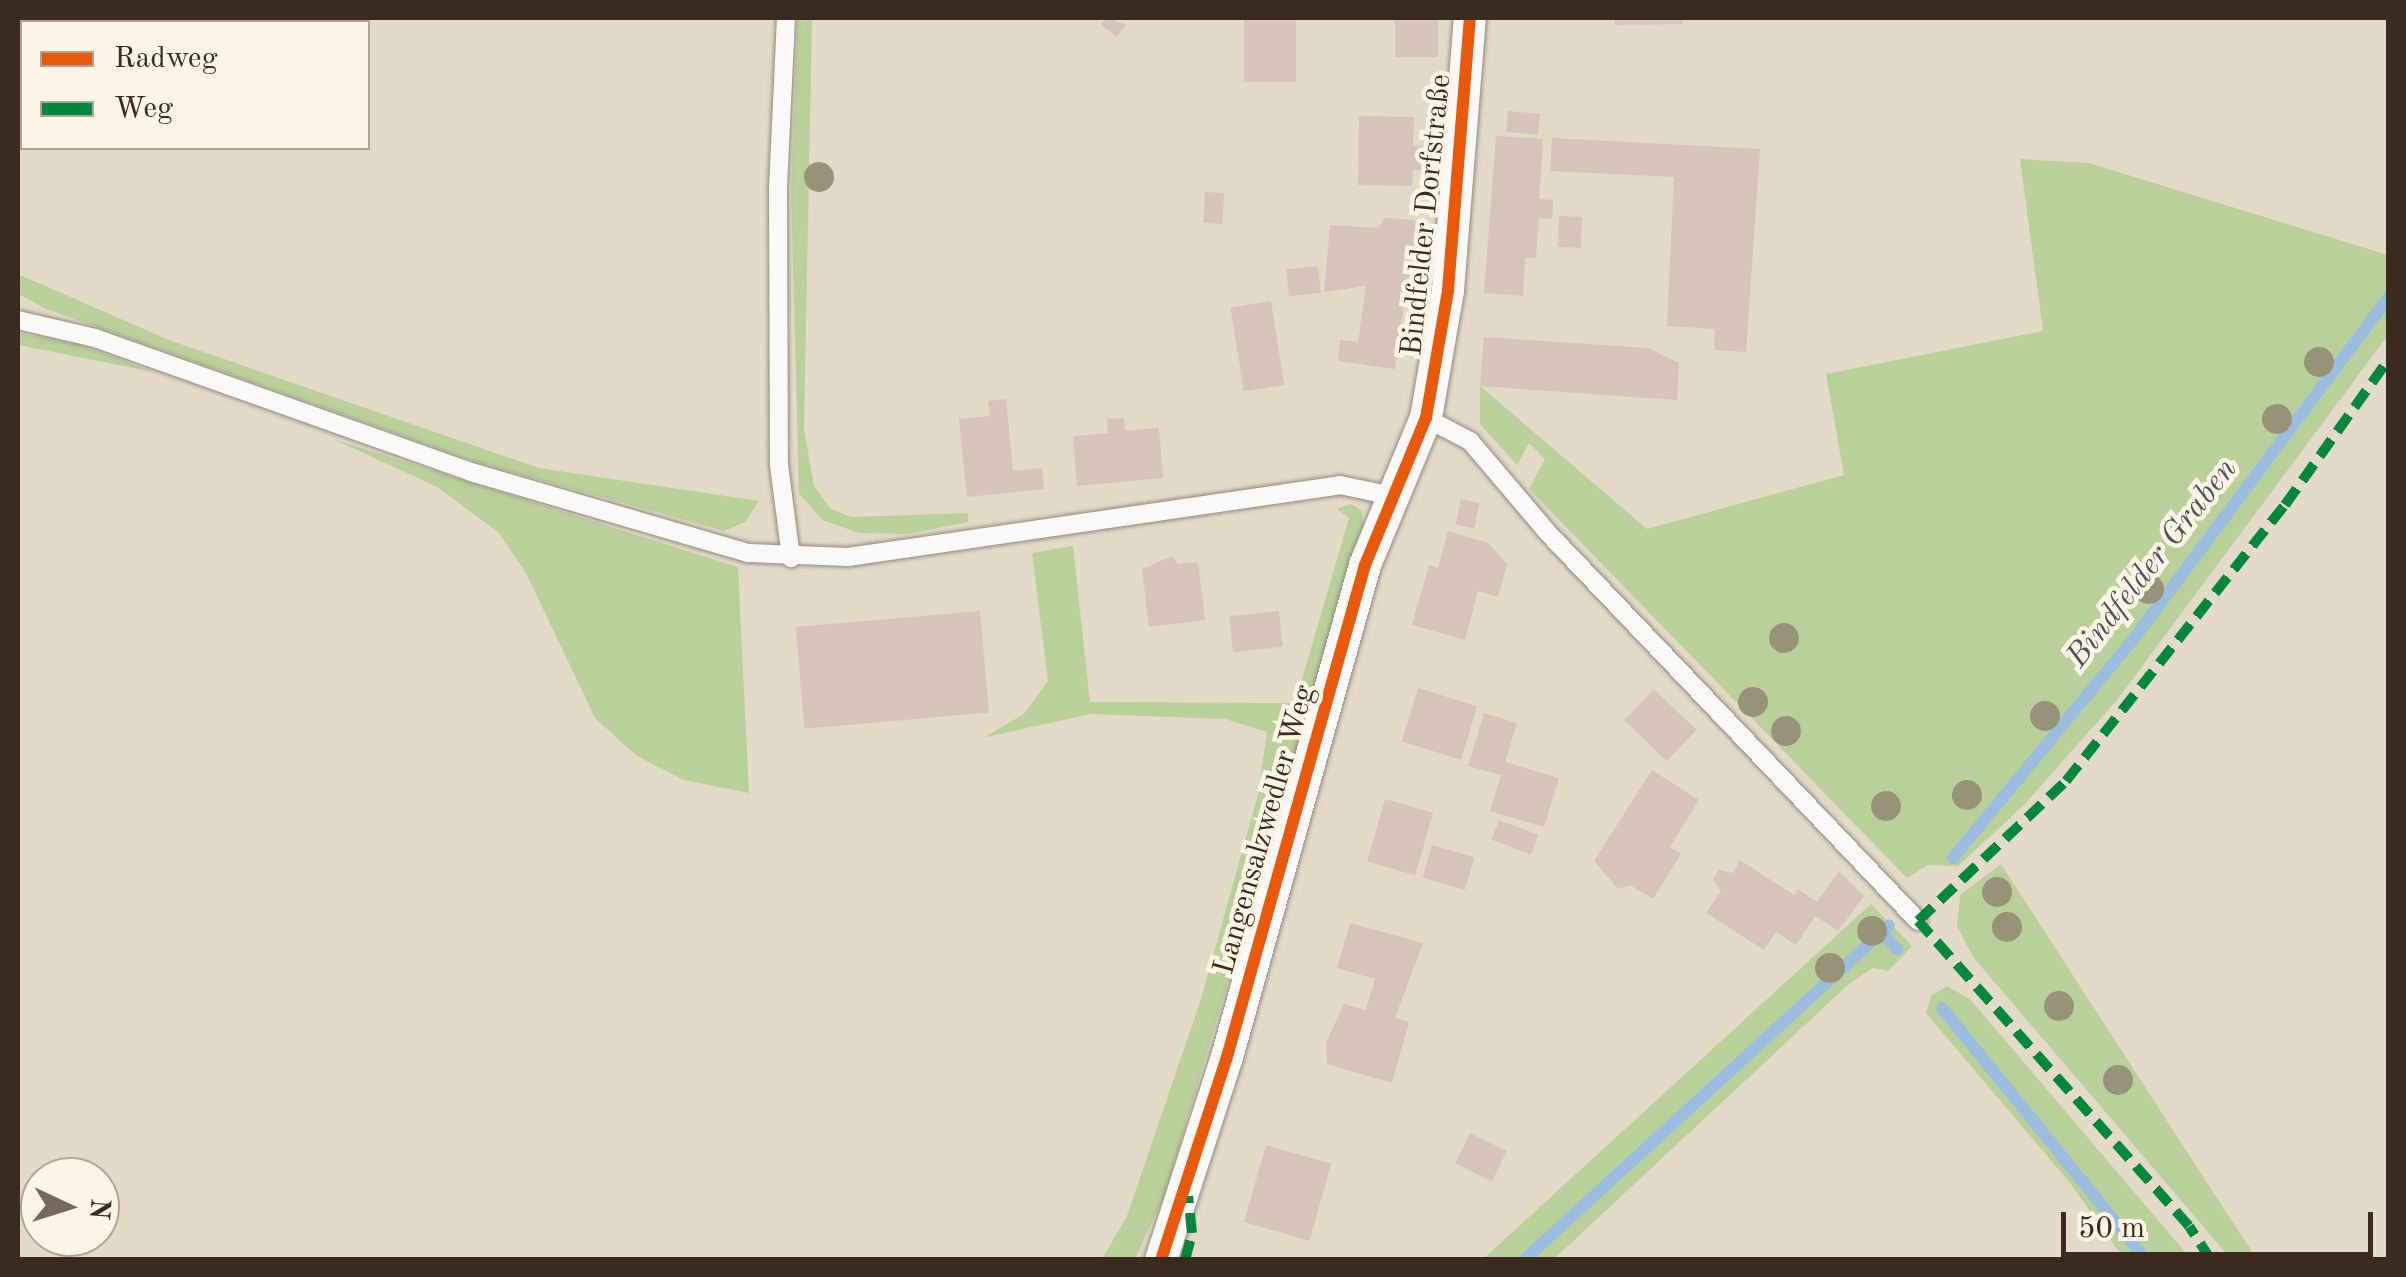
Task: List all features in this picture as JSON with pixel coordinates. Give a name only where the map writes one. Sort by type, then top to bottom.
[{"type":"street","name":"Bindfelder Dorfstraße","points":[[1426,418],[1448,290],[1470,18]]},
{"type":"street","name":"Langensalzwedler Weg","points":[[1161,1260],[1227,1057],[1365,565],[1426,418]]},
{"type":"lane","points":[[786,18],[778,190],[779,466],[792,558]]},
{"type":"lane","points":[[18,320],[95,338],[507,483],[690,539],[792,558],[848,557],[1340,485],[1392,496]]},
{"type":"lane","points":[[1426,418],[1470,441],[1548,533],[1918,921]]},
{"type":"green space","points":[[798,18],[812,18],[804,429],[814,486],[830,508],[851,517],[968,513],[968,522],[908,534],[859,533],[823,520],[799,494],[791,190]]},
{"type":"green space","points":[[2020,159],[2089,163],[2388,255],[2388,335],[2117,700],[2024,805],[1958,866],[1928,865],[1907,878],[1529,489],[1545,459],[1529,443],[1517,465],[1480,424],[1480,386],[1647,529],[1844,475],[1826,374],[2043,331]]},
{"type":"green space","points":[[18,274],[169,340],[539,468],[759,501],[745,522],[724,531],[476,462],[46,309],[18,294]]},
{"type":"green space","points":[[18,333],[78,344],[153,372],[18,345]]},
{"type":"green space","points":[[333,439],[738,567],[749,793],[684,780],[637,756],[595,718],[526,573],[498,532],[437,487]]},
{"type":"green space","points":[[1351,504],[1362,511],[1364,526],[1164,1197],[1135,1259],[1102,1259],[1127,1216],[1201,999],[1258,794],[1267,732],[1225,719],[1090,714],[983,738],[1024,714],[1048,681],[1032,553],[1073,546],[1090,702],[1295,703],[1349,518],[1337,509]]},
{"type":"green space","points":[[2001,864],[2257,1259],[2231,1259],[1973,957],[1957,926],[1960,895]]},
{"type":"green space","points":[[1871,904],[1912,946],[1888,971],[1873,968],[1849,984],[1554,1259],[1483,1259]]},
{"type":"green space","points":[[1947,986],[1970,999],[2191,1259],[2124,1259],[2070,1183],[1926,1013],[1931,996]]},
{"type":"building","points":[[1107,18],[1126,25],[1116,37],[1101,24]]},
{"type":"building","points":[[1244,18],[1296,18],[1296,82],[1244,82]]},
{"type":"building","points":[[1395,18],[1438,18],[1438,57],[1395,57]]},
{"type":"building","points":[[1615,18],[1683,18],[1683,24],[1615,25]]},
{"type":"building","points":[[1508,111],[1540,114],[1538,135],[1506,132]]},
{"type":"building","points":[[1359,116],[1414,117],[1413,146],[1427,146],[1427,170],[1413,170],[1412,186],[1358,185]]},
{"type":"building","points":[[1496,136],[1543,139],[1539,199],[1553,200],[1552,219],[1539,218],[1536,258],[1525,258],[1523,296],[1484,293]]},
{"type":"building","points":[[1552,138],[1760,149],[1746,352],[1714,350],[1715,329],[1667,326],[1674,177],[1550,171]]},
{"type":"building","points":[[1205,192],[1224,193],[1222,224],[1203,223]]},
{"type":"building","points":[[1559,216],[1582,217],[1581,248],[1558,247]]},
{"type":"building","points":[[1384,218],[1427,221],[1418,294],[1406,292],[1395,369],[1338,361],[1340,340],[1358,342],[1366,286],[1324,292],[1330,225],[1379,228]]},
{"type":"building","points":[[1318,266],[1321,293],[1289,296],[1286,269]]},
{"type":"building","points":[[1271,301],[1284,385],[1244,391],[1231,307]]},
{"type":"building","points":[[1484,337],[1648,348],[1679,363],[1677,400],[1480,386]]},
{"type":"building","points":[[1006,399],[1013,471],[1042,468],[1044,489],[967,497],[959,419],[990,416],[988,401]]},
{"type":"building","points":[[1124,418],[1125,431],[1159,428],[1163,478],[1077,486],[1073,436],[1108,433],[1107,419]]},
{"type":"building","points":[[1461,499],[1480,503],[1474,528],[1456,524]]},
{"type":"building","points":[[1448,531],[1488,543],[1507,564],[1498,597],[1478,591],[1465,640],[1412,625],[1429,565],[1438,568]]},
{"type":"building","points":[[1172,556],[1178,564],[1198,562],[1205,620],[1149,627],[1142,569]]},
{"type":"building","points":[[980,611],[989,713],[805,729],[796,627]]},
{"type":"building","points":[[1279,611],[1283,647],[1233,652],[1229,616]]},
{"type":"building","points":[[1418,688],[1477,706],[1461,760],[1402,742]]},
{"type":"building","points":[[1654,689],[1696,730],[1667,761],[1624,720]]},
{"type":"building","points":[[1484,713],[1517,723],[1505,762],[1559,778],[1544,827],[1490,811],[1501,775],[1468,766]]},
{"type":"building","points":[[1652,770],[1699,800],[1670,847],[1681,854],[1653,899],[1630,885],[1618,889],[1594,861]]},
{"type":"building","points":[[1385,799],[1433,813],[1415,875],[1367,861]]},
{"type":"building","points":[[1499,820],[1538,835],[1531,855],[1491,840]]},
{"type":"building","points":[[1432,845],[1474,857],[1465,890],[1423,878]]},
{"type":"building","points":[[1740,860],[1794,895],[1798,889],[1817,902],[1839,871],[1864,896],[1838,931],[1815,916],[1796,945],[1776,932],[1764,950],[1706,913],[1721,891],[1713,879],[1719,870],[1733,873]]},
{"type":"building","points":[[1350,923],[1423,943],[1395,1018],[1409,1022],[1392,1083],[1327,1064],[1326,1043],[1344,1004],[1366,1010],[1375,979],[1337,968]]},
{"type":"building","points":[[1470,1133],[1507,1151],[1492,1182],[1455,1164]]},
{"type":"building","points":[[1266,1145],[1331,1164],[1309,1241],[1244,1222]]},
{"type":"waterway","name":"Bindfelder Graben","points":[[1953,858],[2136,636],[2388,298]]},
{"type":"waterway","name":"Bindfelder Graben","points":[[1524,1260],[1889,925]]},
{"type":"waterway","points":[[1881,933],[1897,949]]},
{"type":"waterway","points":[[1942,1008],[2146,1260]]},
{"type":"marked path","points":[[2211,1260],[2189,1226],[1918,921],[2066,781],[2285,505],[2388,360]]},
{"type":"marked path","points":[[1185,1260],[1192,1233],[1188,1196]]},
{"type":"cycle path","points":[[1161,1260],[1227,1057],[1365,565],[1426,418],[1448,290],[1470,18]]}]
